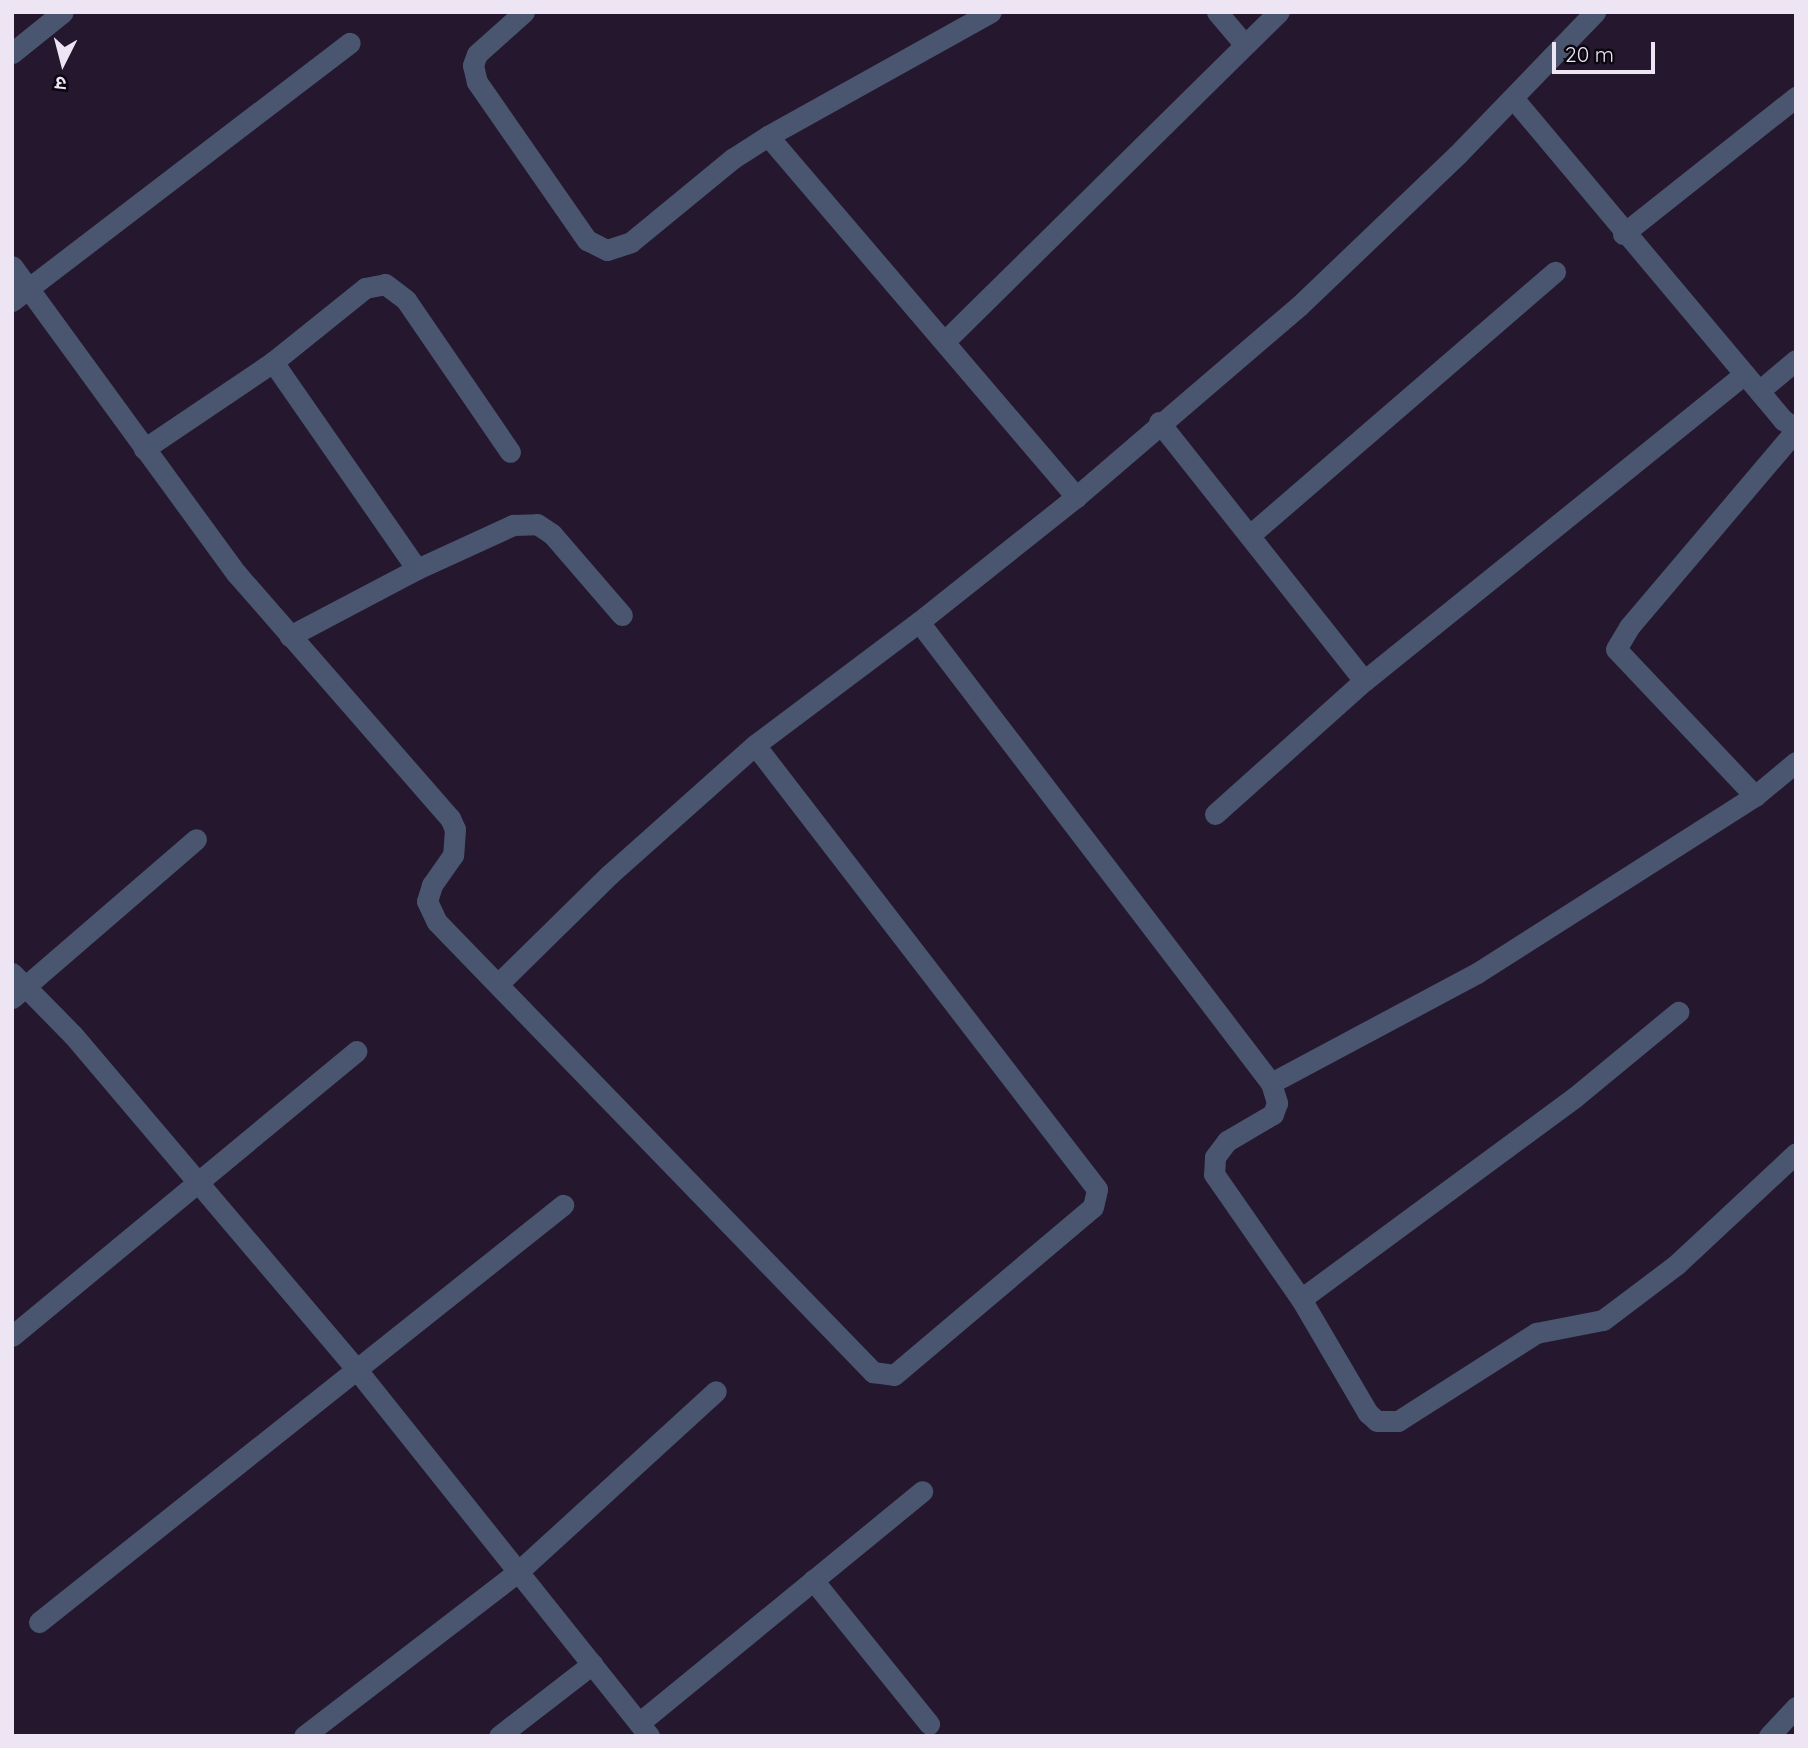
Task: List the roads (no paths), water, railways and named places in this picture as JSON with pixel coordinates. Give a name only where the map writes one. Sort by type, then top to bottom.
[{"type":"street","points":[[12,53],[63,12]]},
{"type":"street","points":[[524,12],[477,54],[472,65],[477,82],[595,247],[616,250],[631,242],[732,159],[768,136],[991,12]]},
{"type":"street","points":[[1217,12],[1245,44]]},
{"type":"street","points":[[945,341],[1279,12]]},
{"type":"street","points":[[498,984],[609,875],[755,745],[919,622],[1076,497],[1159,422],[1299,306],[1513,98],[1595,12]]},
{"type":"street","points":[[12,301],[28,286],[350,43]]},
{"type":"street","points":[[1623,234],[1796,97]]},
{"type":"street","points":[[1513,98],[1623,234],[1783,420],[1796,429],[1629,627],[1616,649],[1755,796]]},
{"type":"street","points":[[768,136],[1076,497]]},
{"type":"street","points":[[12,266],[236,573],[450,818],[455,829],[453,855],[432,885],[427,901],[437,922],[873,1372],[883,1376],[903,1370],[1093,1207],[1097,1189],[755,745]]},
{"type":"street","points":[[1250,535],[1555,272]]},
{"type":"street","points":[[144,449],[273,362],[365,288],[386,284],[406,300],[510,452]]},
{"type":"street","points":[[1759,391],[1796,359]]},
{"type":"street","points":[[273,362],[416,569]]},
{"type":"street","points":[[1215,814],[1363,681],[1744,374]]},
{"type":"street","points":[[1159,422],[1363,681]]},
{"type":"street","points":[[290,636],[416,569],[513,525],[537,524],[552,534],[622,615]]},
{"type":"street","points":[[919,622],[1271,1083],[1277,1103],[1273,1114],[1227,1141],[1215,1157],[1214,1174],[1301,1299],[1368,1413],[1377,1420],[1398,1421],[1536,1333],[1603,1320],[1676,1265],[1796,1153]]},
{"type":"street","points":[[1271,1083],[1477,973],[1755,796],[1796,762]]},
{"type":"street","points":[[195,839],[16,985],[73,1035],[357,1370],[520,1570],[644,1729],[813,1580],[922,1491]]},
{"type":"street","points":[[1301,1299],[1575,1097],[1678,1012]]},
{"type":"street","points":[[12,1336],[198,1185],[356,1051]]},
{"type":"street","points":[[39,1622],[563,1205]]},
{"type":"street","points":[[304,1736],[520,1570],[716,1391]]},
{"type":"street","points":[[813,1580],[929,1724]]},
{"type":"street","points":[[499,1736],[592,1664]]},
{"type":"street","points":[[1769,1736],[1796,1707]]}]
